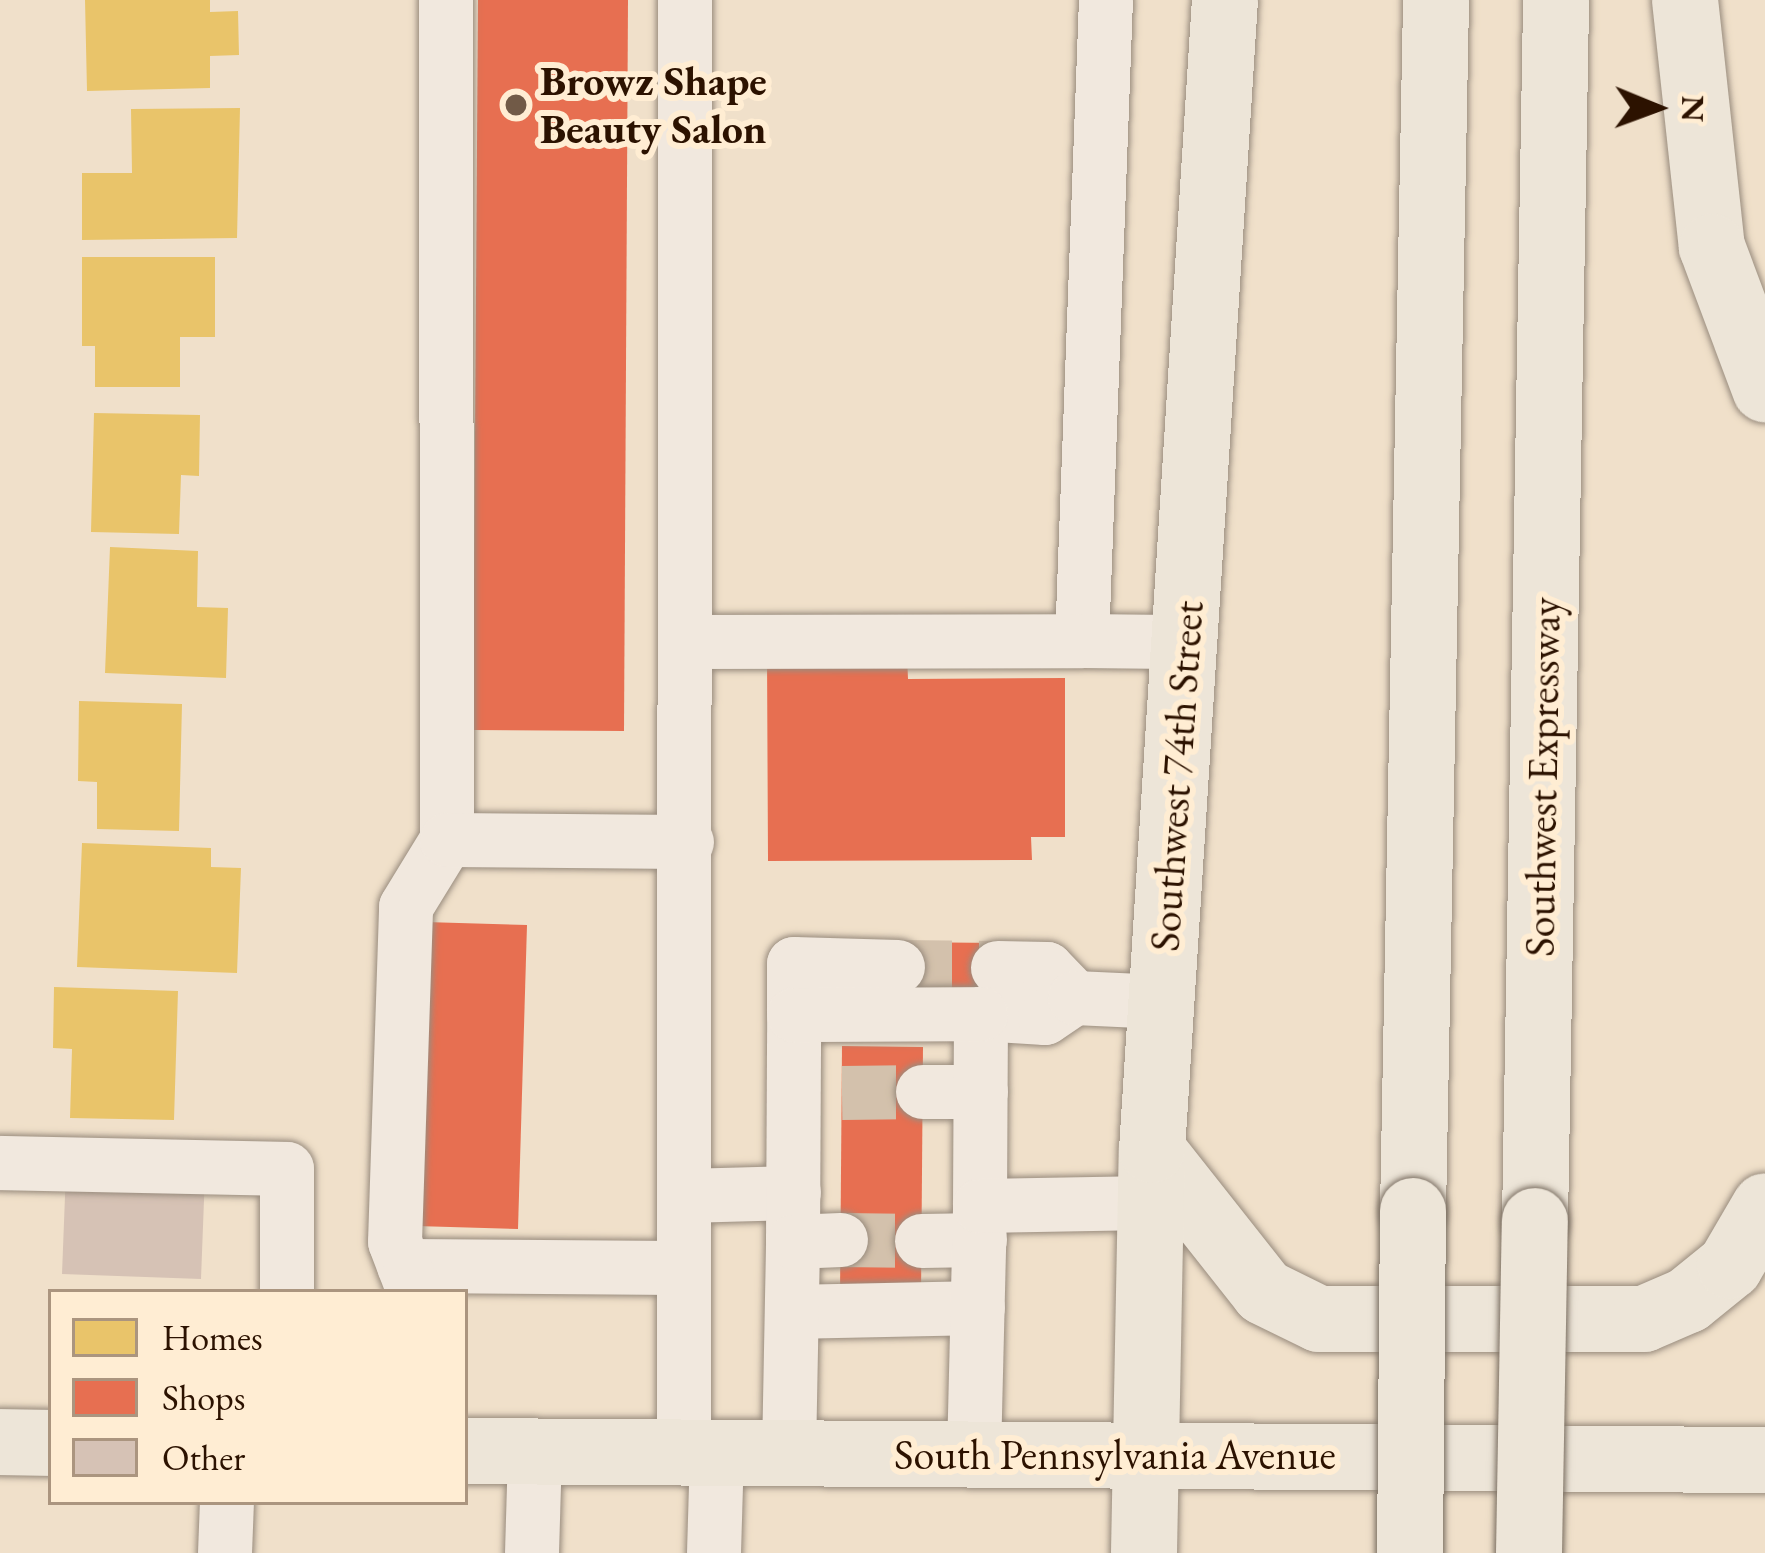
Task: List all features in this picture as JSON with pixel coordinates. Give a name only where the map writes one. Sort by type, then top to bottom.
[{"type":"main road","name":"Southwest 74th Street","points":[[1144,1553],[1140,1455],[1151,1176],[1225,0]]},
{"type":"main road","points":[[1410,1553],[1436,0]]},
{"type":"main road","name":"Southwest Expressway","points":[[1529,1553],[1556,0]]},
{"type":"main road","points":[[1685,0],[1712,247],[1765,389]]},
{"type":"main road","points":[[1151,1176],[1264,1292],[1319,1319],[1644,1319],[1688,1300],[1730,1266],[1765,1206]]},
{"type":"main road","points":[[0,1442],[48,1443]]},
{"type":"main road","name":"South Pennsylvania Avenue","points":[[468,1451],[1765,1460]]},
{"type":"lane","points":[[446,0],[447,840],[406,907],[395,1242],[409,1279],[683,1268]]},
{"type":"lane","points":[[685,0],[689,642],[683,1268],[714,1553]]},
{"type":"lane","points":[[1082,641],[1106,0]]},
{"type":"lane","points":[[689,642],[1186,642]]},
{"type":"lane","points":[[447,840],[687,842]]},
{"type":"lane","points":[[788,1454],[793,1312],[809,1225],[818,1093],[794,1015],[794,964],[898,967]]},
{"type":"lane","points":[[974,1455],[981,1092],[990,991]]},
{"type":"lane","points":[[794,1015],[990,991],[1045,1018],[1075,998],[1162,1002]]},
{"type":"lane","points":[[923,1092],[981,1092]]},
{"type":"lane","points":[[0,1163],[287,1169],[287,1289]]},
{"type":"lane","points":[[922,1241],[1151,1176]]},
{"type":"lane","points":[[686,1196],[809,1225]]},
{"type":"lane","points":[[793,1312],[978,1308]]},
{"type":"lane","points":[[532,1553],[536,1452]]},
{"type":"lane","points":[[225,1553],[227,1505]]},
{"type":"building: Homes","points":[[85,0],[210,0],[210,12],[238,11],[239,55],[210,56],[210,88],[87,91]]},
{"type":"building: Homes","points":[[240,108],[237,238],[82,240],[82,173],[132,173],[131,109]]},
{"type":"building: Homes","points":[[82,257],[215,257],[215,337],[180,337],[180,387],[95,387],[95,346],[82,346]]},
{"type":"building: Homes","points":[[94,413],[200,415],[199,476],[181,475],[179,534],[91,532]]},
{"type":"building: Homes","points":[[110,547],[198,551],[197,607],[228,608],[226,678],[105,673]]},
{"type":"building: Homes","points":[[79,701],[182,704],[179,831],[97,829],[97,782],[78,781]]},
{"type":"building: Homes","points":[[82,843],[211,848],[211,867],[241,868],[237,973],[77,967]]},
{"type":"building: Homes","points":[[54,987],[178,991],[174,1120],[70,1118],[72,1049],[53,1048]]},
{"type":"building: Shops","points":[[478,0],[628,0],[624,731],[473,730]]},
{"type":"building: Shops","points":[[767,655],[907,655],[908,679],[1065,678],[1065,837],[1031,837],[1032,860],[768,861]]},
{"type":"building: Shops","points":[[425,922],[527,925],[518,1229],[416,1226]]},
{"type":"building: Shops","points":[[898,942],[998,943],[998,995],[897,993]]},
{"type":"building: Shops","points":[[842,1046],[923,1047],[921,1296],[840,1296]]},
{"type":"building: Other","points":[[66,1170],[205,1174],[201,1279],[62,1274]]},
{"type":"tunnel","points":[[898,967],[998,968]]},
{"type":"tunnel","points":[[842,1093],[923,1092]]},
{"type":"tunnel","points":[[841,1240],[922,1241]]},
{"type":"place","name":"Browz Shape Beauty Salon","points":[[516,105]]}]
